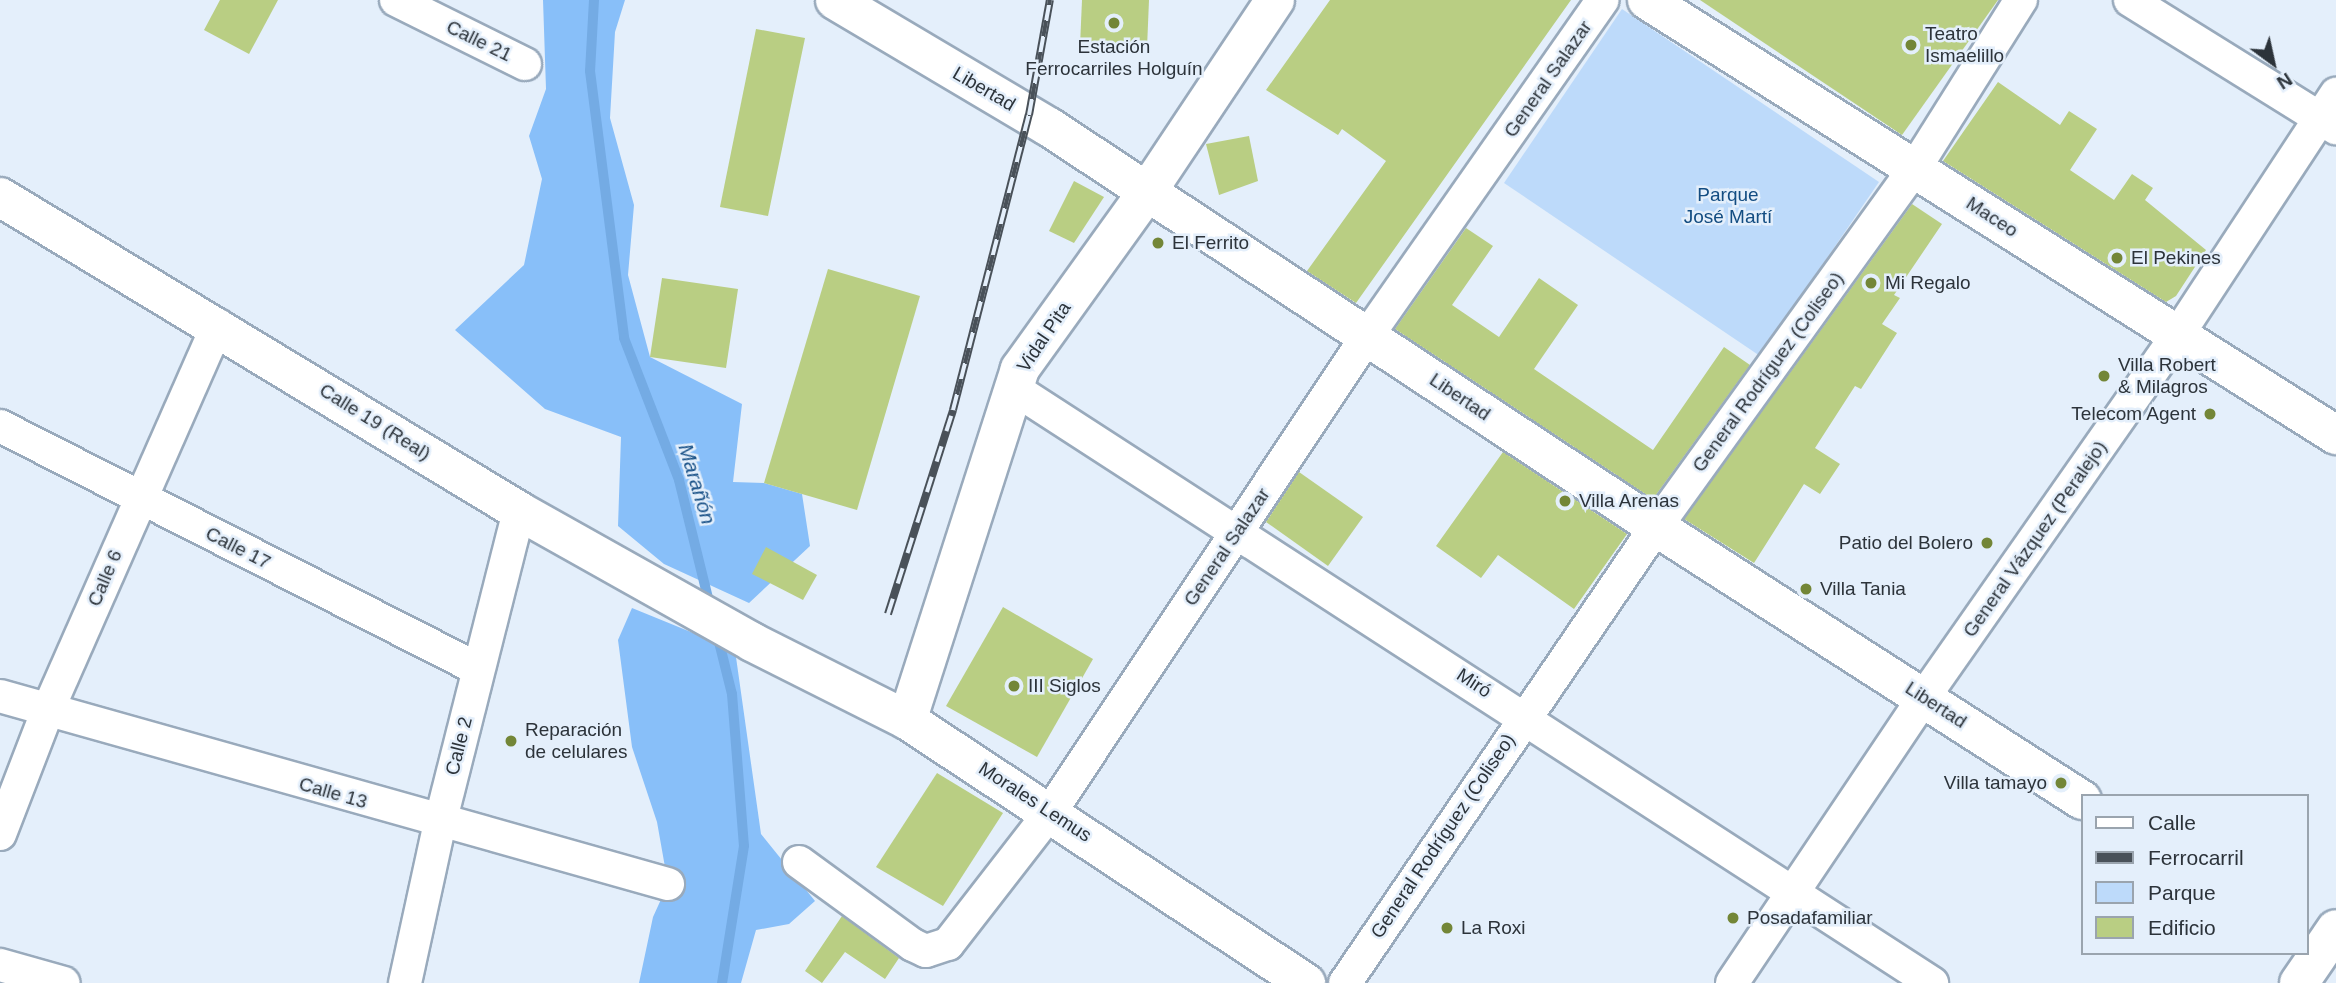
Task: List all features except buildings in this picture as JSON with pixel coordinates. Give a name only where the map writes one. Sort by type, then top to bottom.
[{"type":"main road","name":"Libertad","points":[[835,0],[1049,127],[1656,527],[2080,799]]},
{"type":"main road","name":"Vidal Pita","points":[[906,720],[1020,369],[1147,192],[1275,0]]},
{"type":"main road","name":"Maceo","points":[[1647,0],[2336,435]]},
{"type":"main road","name":"Calle 19 (Real)","points":[[0,197],[218,325],[519,511],[752,642]]},
{"type":"main road","name":"Morales Lemus","points":[[752,642],[906,720],[1051,811],[1306,983]]},
{"type":"street","name":"Calle 21","points":[[396,0],[525,64]]},
{"type":"street","name":"General Salazar","points":[[799,862],[926,951],[948,944],[1051,811],[1368,335],[1604,0]]},
{"type":"street","name":"General Rodríguez (Coliseo)","points":[[1345,983],[1656,527],[1915,168],[2021,0]]},
{"type":"street","points":[[2130,0],[2331,113]]},
{"type":"street","name":"General Vázquez (Peralejo)","points":[[1732,983],[1924,697],[2331,113]]},
{"type":"street","name":"Calle 6","points":[[0,834],[47,712],[218,325]]},
{"type":"street","name":"Miró","points":[[1013,388],[1525,716],[1792,894],[1932,983]]},
{"type":"street","name":"Calle 17","points":[[0,426],[478,669]]},
{"type":"street","name":"Calle 2","points":[[405,983],[440,823],[519,511]]},
{"type":"street","name":"Calle 13","points":[[0,696],[47,712],[440,823],[668,884]]},
{"type":"street","points":[[0,965],[64,983]]},
{"type":"green space","name":"Parque José Martí","points":[[1622,9],[1879,182],[1760,356],[1504,183]]},
{"type":"shaded area","points":[[543,0],[625,0],[615,32],[610,118],[634,205],[628,275],[650,357],[742,404],[733,482],[764,483],[802,494],[810,546],[749,603],[664,564],[618,526],[621,437],[545,409],[455,330],[524,265],[542,179],[529,136],[546,89]]},
{"type":"shaded area","points":[[632,608],[735,650],[761,834],[815,901],[789,924],[756,930],[741,983],[639,983],[653,917],[668,884],[657,822],[632,747],[618,640]]},
{"type":"waterway","name":"Marañón","points":[[594,0],[590,71],[624,338],[679,480],[710,606]]},
{"type":"waterway","name":"Marañón","points":[[717,634],[732,694],[744,846],[722,983]]},
{"type":"railway","points":[[888,614],[953,410],[1029,115],[1050,0]]},
{"type":"place","name":"Estación Ferrocarriles Holguín","points":[[1114,23]]},
{"type":"place","name":"Teatro Ismaelillo","points":[[1911,45]]},
{"type":"place","name":"El Ferrito","points":[[1158,243]]},
{"type":"place","name":"El Pekines","points":[[2117,258]]},
{"type":"place","name":"Mi Regalo","points":[[1871,283]]},
{"type":"place","name":"Villa Robert & Milagros","points":[[2104,376]]},
{"type":"place","name":"Telecom Agent","points":[[2210,414]]},
{"type":"place","name":"Villa Arenas","points":[[1565,501]]},
{"type":"place","name":"Patio del Bolero","points":[[1987,543]]},
{"type":"place","name":"Villa Tania","points":[[1806,589]]},
{"type":"place","name":"III Siglos","points":[[1014,686]]},
{"type":"place","name":"Reparación de celulares","points":[[511,741]]},
{"type":"place","name":"Villa tamayo","points":[[2061,783]]},
{"type":"place","name":"Posadafamiliar","points":[[1733,918]]},
{"type":"place","name":"La Roxi","points":[[1447,928]]}]
